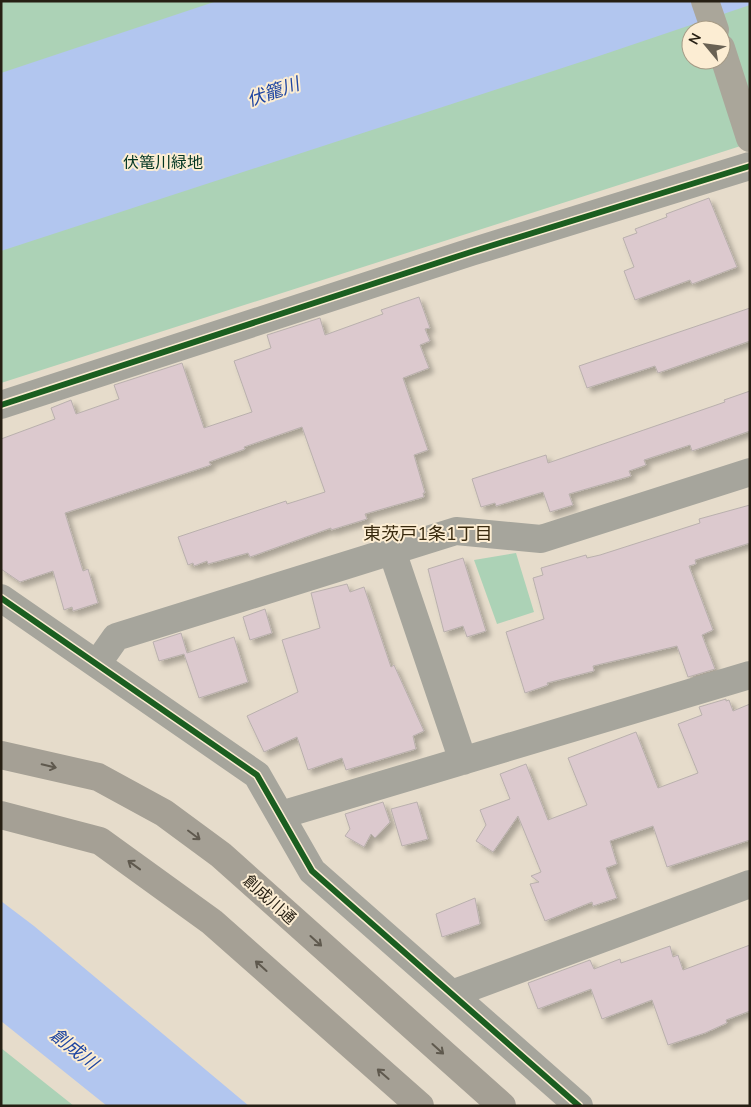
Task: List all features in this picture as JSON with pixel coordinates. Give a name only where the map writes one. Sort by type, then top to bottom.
[{"type":"highway","name":"創成川通","points":[[1,755],[98,778],[164,813],[221,855],[502,1106]]},
{"type":"highway","points":[[1,815],[100,841],[212,922],[420,1106]]},
{"type":"main road","points":[[705,1],[712,20]]},
{"type":"main road","points":[[729,70],[750,138]]},
{"type":"street","points":[[1,405],[471,252],[750,166]]},
{"type":"street","points":[[97,664],[116,637],[456,531],[541,539],[750,472]]},
{"type":"street","points":[[392,551],[463,761]]},
{"type":"street","points":[[1,598],[257,775],[312,871],[579,1106]]},
{"type":"street","points":[[280,815],[750,675]]},
{"type":"street","points":[[452,994],[750,884]]},
{"type":"green space","name":"伏篭川緑地","points":[[1,1],[750,1],[750,143],[1,383]]},
{"type":"green space","points":[[516,553],[534,612],[497,624],[474,560]]},
{"type":"green space","points":[[1,1048],[74,1106],[1,1106]]},
{"type":"water","name":"伏籠川","points":[[217,1],[750,1],[750,5],[706,20],[681,20],[681,28],[599,56],[1,251],[1,73]]},
{"type":"water","name":"創成川","points":[[1,901],[34,926],[249,1106],[107,1106],[1,1021]]},
{"type":"building","points":[[709,198],[737,267],[692,284],[690,280],[635,300],[624,271],[634,267],[623,238],[637,233],[635,229],[667,217],[666,214]]},
{"type":"building","points":[[419,297],[430,328],[425,329],[430,341],[420,345],[429,368],[403,378],[428,450],[414,455],[425,493],[423,493],[424,497],[365,514],[367,519],[331,530],[331,528],[250,557],[248,553],[208,564],[207,561],[194,566],[193,563],[188,565],[178,537],[286,501],[287,504],[325,492],[302,427],[244,447],[245,449],[209,462],[211,465],[65,513],[83,571],[88,569],[98,603],[73,611],[72,607],[64,610],[53,571],[20,582],[1,569],[1,439],[55,419],[51,408],[71,400],[76,414],[119,399],[114,385],[182,363],[204,428],[252,412],[234,361],[271,348],[267,335],[320,318],[325,335],[383,314],[381,310]]},
{"type":"building","points":[[750,308],[750,341],[658,373],[655,366],[587,388],[579,366]]},
{"type":"building","points":[[750,391],[750,431],[692,451],[690,445],[644,460],[646,465],[629,471],[631,476],[569,494],[573,505],[550,512],[543,492],[496,506],[495,503],[481,507],[472,479],[546,455],[548,463],[725,402],[724,400]]},
{"type":"building","points":[[750,505],[750,543],[695,560],[696,564],[689,566],[713,630],[702,635],[715,669],[688,677],[677,646],[593,666],[594,671],[547,683],[548,685],[525,693],[506,632],[544,619],[533,578],[543,575],[541,568],[586,555],[587,558],[600,555],[700,523],[699,519]]},
{"type":"building","points":[[463,558],[486,631],[467,637],[463,626],[444,632],[428,569]]},
{"type":"building","points":[[347,584],[350,592],[364,587],[391,667],[394,665],[424,731],[413,736],[416,749],[346,770],[342,758],[308,770],[297,737],[264,752],[247,716],[298,692],[282,640],[320,628],[311,593]]},
{"type":"building","points":[[265,609],[272,633],[250,640],[243,617]]},
{"type":"building","points":[[181,633],[187,653],[234,637],[248,682],[199,698],[184,654],[159,661],[153,642]]},
{"type":"building","points":[[726,699],[726,701],[729,700],[733,711],[750,704],[750,840],[667,867],[653,826],[610,841],[617,864],[606,868],[617,898],[593,906],[592,902],[545,921],[530,884],[539,882],[531,876],[541,872],[518,816],[493,852],[476,841],[486,825],[480,810],[510,799],[500,774],[526,764],[548,820],[587,805],[568,758],[636,732],[658,788],[698,773],[678,724],[702,715],[699,707]]},
{"type":"building","points":[[383,802],[390,822],[375,838],[371,834],[364,847],[345,836],[350,829],[345,814]]},
{"type":"building","points":[[417,802],[428,839],[402,846],[391,809]]},
{"type":"building","points":[[475,898],[480,924],[442,937],[436,914]]},
{"type":"building","points":[[750,945],[750,1011],[726,1020],[727,1023],[705,1033],[668,1045],[652,1000],[602,1019],[591,989],[538,1009],[528,983],[590,960],[594,969],[620,959],[621,963],[670,946],[673,957],[678,955],[683,970]]},
{"type":"cycle path","points":[[1,405],[471,252],[750,166]]},
{"type":"cycle path","points":[[1,598],[257,775],[312,871],[579,1106]]},
{"type":"district","name":"東茨戸1条1丁目","points":[[428,534]]}]
